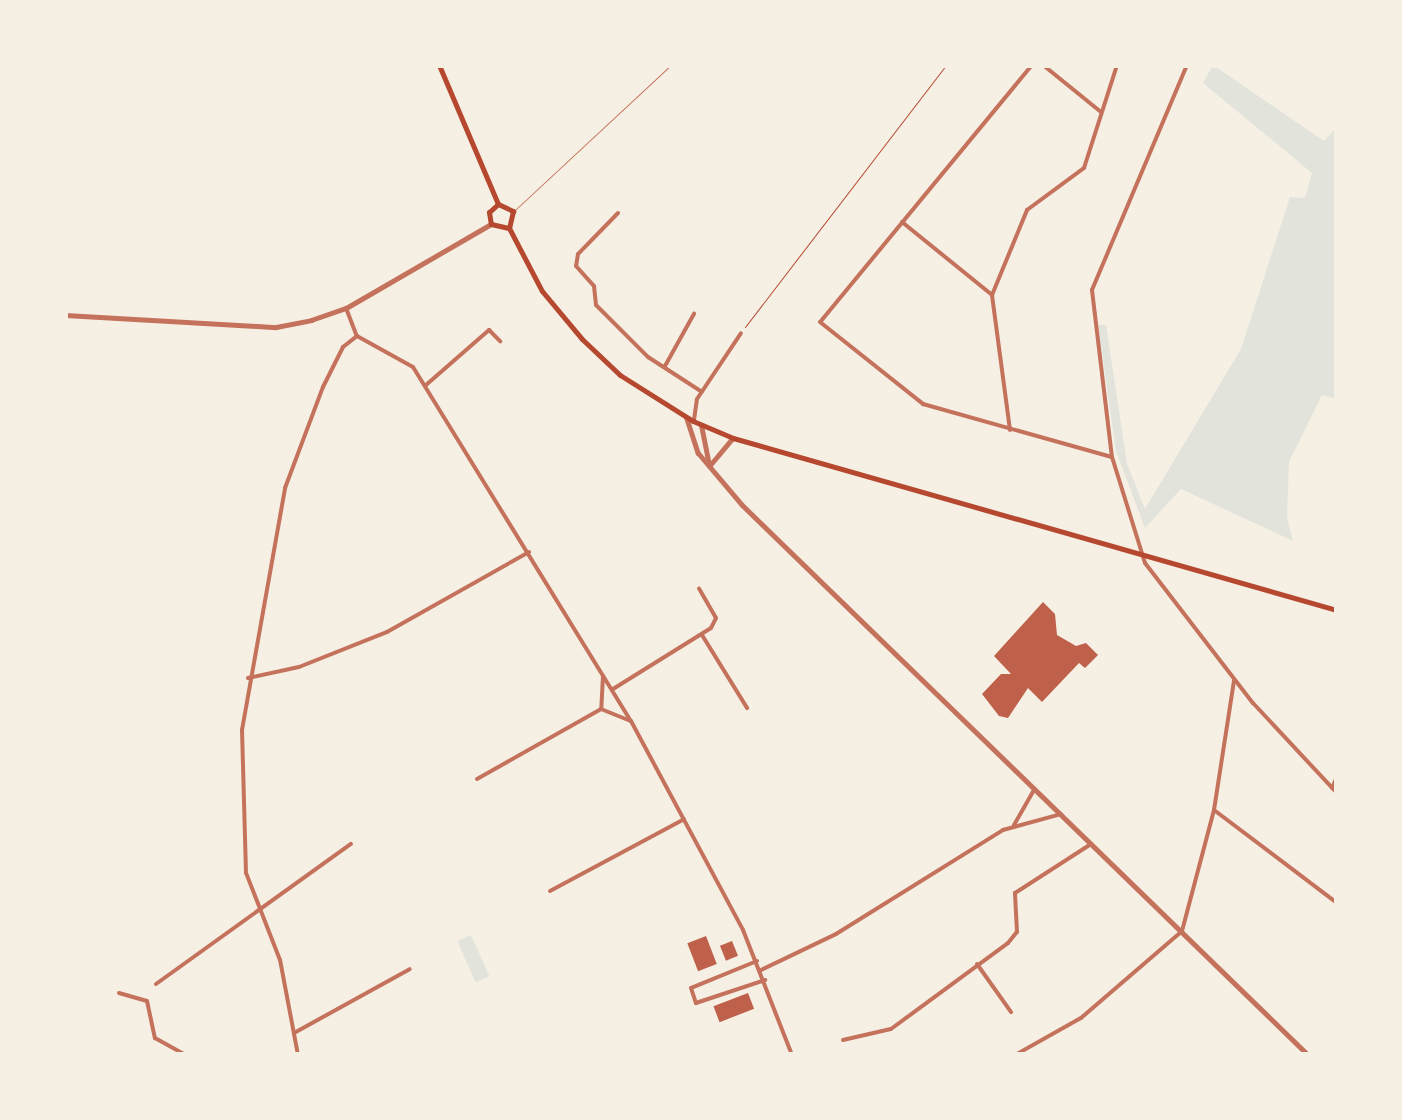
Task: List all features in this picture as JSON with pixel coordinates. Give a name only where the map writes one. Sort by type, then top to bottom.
[{"type":"main road","points":[[438,65],[498,204],[513,210],[509,228],[542,290],[582,339],[620,375],[694,421],[733,438],[1337,610]]},
{"type":"main road","points":[[498,204],[490,212],[491,224],[509,228]]},
{"type":"street","points":[[1032,65],[820,322],[923,404],[1112,457]]},
{"type":"street","points":[[1043,65],[1101,112]]},
{"type":"street","points":[[1010,430],[992,295],[1027,210],[1084,168],[1117,65]]},
{"type":"street","points":[[1186,65],[1092,290],[1112,457],[1142,555],[1234,679],[1337,794]]},
{"type":"street","points":[[618,213],[578,254],[576,266],[594,286],[596,305],[664,368],[702,392]]},
{"type":"street","points":[[902,222],[992,295]]},
{"type":"street","points":[[65,315],[294,324],[346,308],[491,224]]},
{"type":"street","points":[[346,308],[358,336],[398,354],[426,385],[631,721],[757,961],[792,1055]]},
{"type":"street","points":[[664,368],[694,314]]},
{"type":"street","points":[[426,385],[489,330],[500,340]]},
{"type":"street","points":[[694,421],[702,392],[741,334]]},
{"type":"street","points":[[298,1055],[280,960],[246,873],[240,828],[248,678],[297,446],[343,347],[358,336]]},
{"type":"street","points":[[686,416],[709,468],[1308,1055]]},
{"type":"street","points":[[701,425],[709,468]]},
{"type":"street","points":[[709,468],[717,450],[733,438]]},
{"type":"street","points":[[248,678],[299,667],[387,632],[528,552]]},
{"type":"street","points":[[612,690],[702,635],[716,618],[699,589]]},
{"type":"street","points":[[702,635],[748,708]]},
{"type":"street","points":[[601,709],[603,676]]},
{"type":"street","points":[[1015,1055],[1074,1023],[1182,931],[1214,810],[1234,679]]},
{"type":"street","points":[[601,709],[631,721]]},
{"type":"street","points":[[478,779],[601,709]]},
{"type":"street","points":[[1332,788],[1337,776]]},
{"type":"street","points":[[1014,825],[1035,788]]},
{"type":"street","points":[[1214,810],[1337,903]]},
{"type":"street","points":[[761,970],[836,934],[1014,825],[1061,814]]},
{"type":"street","points":[[550,891],[684,819]]},
{"type":"street","points":[[156,984],[259,906],[352,844]]},
{"type":"street","points":[[843,1040],[890,1029],[1015,937],[1015,893],[1092,844]]},
{"type":"street","points":[[757,961],[691,988],[696,1004],[766,980]]},
{"type":"street","points":[[977,964],[1011,1012]]},
{"type":"street","points":[[294,1033],[410,969]]},
{"type":"street","points":[[119,993],[147,1001],[154,1038],[186,1055]]},
{"type":"lane","points":[[513,210],[671,65]]},
{"type":"path","points":[[741,334],[946,65]]},
{"type":"shaded area","points":[[1213,65],[1324,141],[1337,127],[1337,399],[1322,395],[1289,462],[1287,518],[1293,541],[1181,489],[1145,528],[1116,451],[1098,325],[1106,325],[1127,464],[1145,509],[1241,349],[1290,197],[1305,198],[1312,173],[1203,83]]},
{"type":"shaded area","points":[[471,935],[489,976],[476,982],[457,941]]},
{"type":"building","points":[[1043,602],[1055,614],[1057,635],[1076,646],[1086,643],[1098,655],[1085,668],[1079,663],[1042,702],[1028,688],[1008,718],[999,716],[982,694],[1001,674],[1011,674],[994,656]]},
{"type":"building","points":[[706,936],[717,964],[698,971],[687,943]]},
{"type":"building","points":[[732,941],[738,956],[726,961],[720,946]]},
{"type":"building","points":[[748,993],[754,1009],[720,1022],[713,1006]]}]
